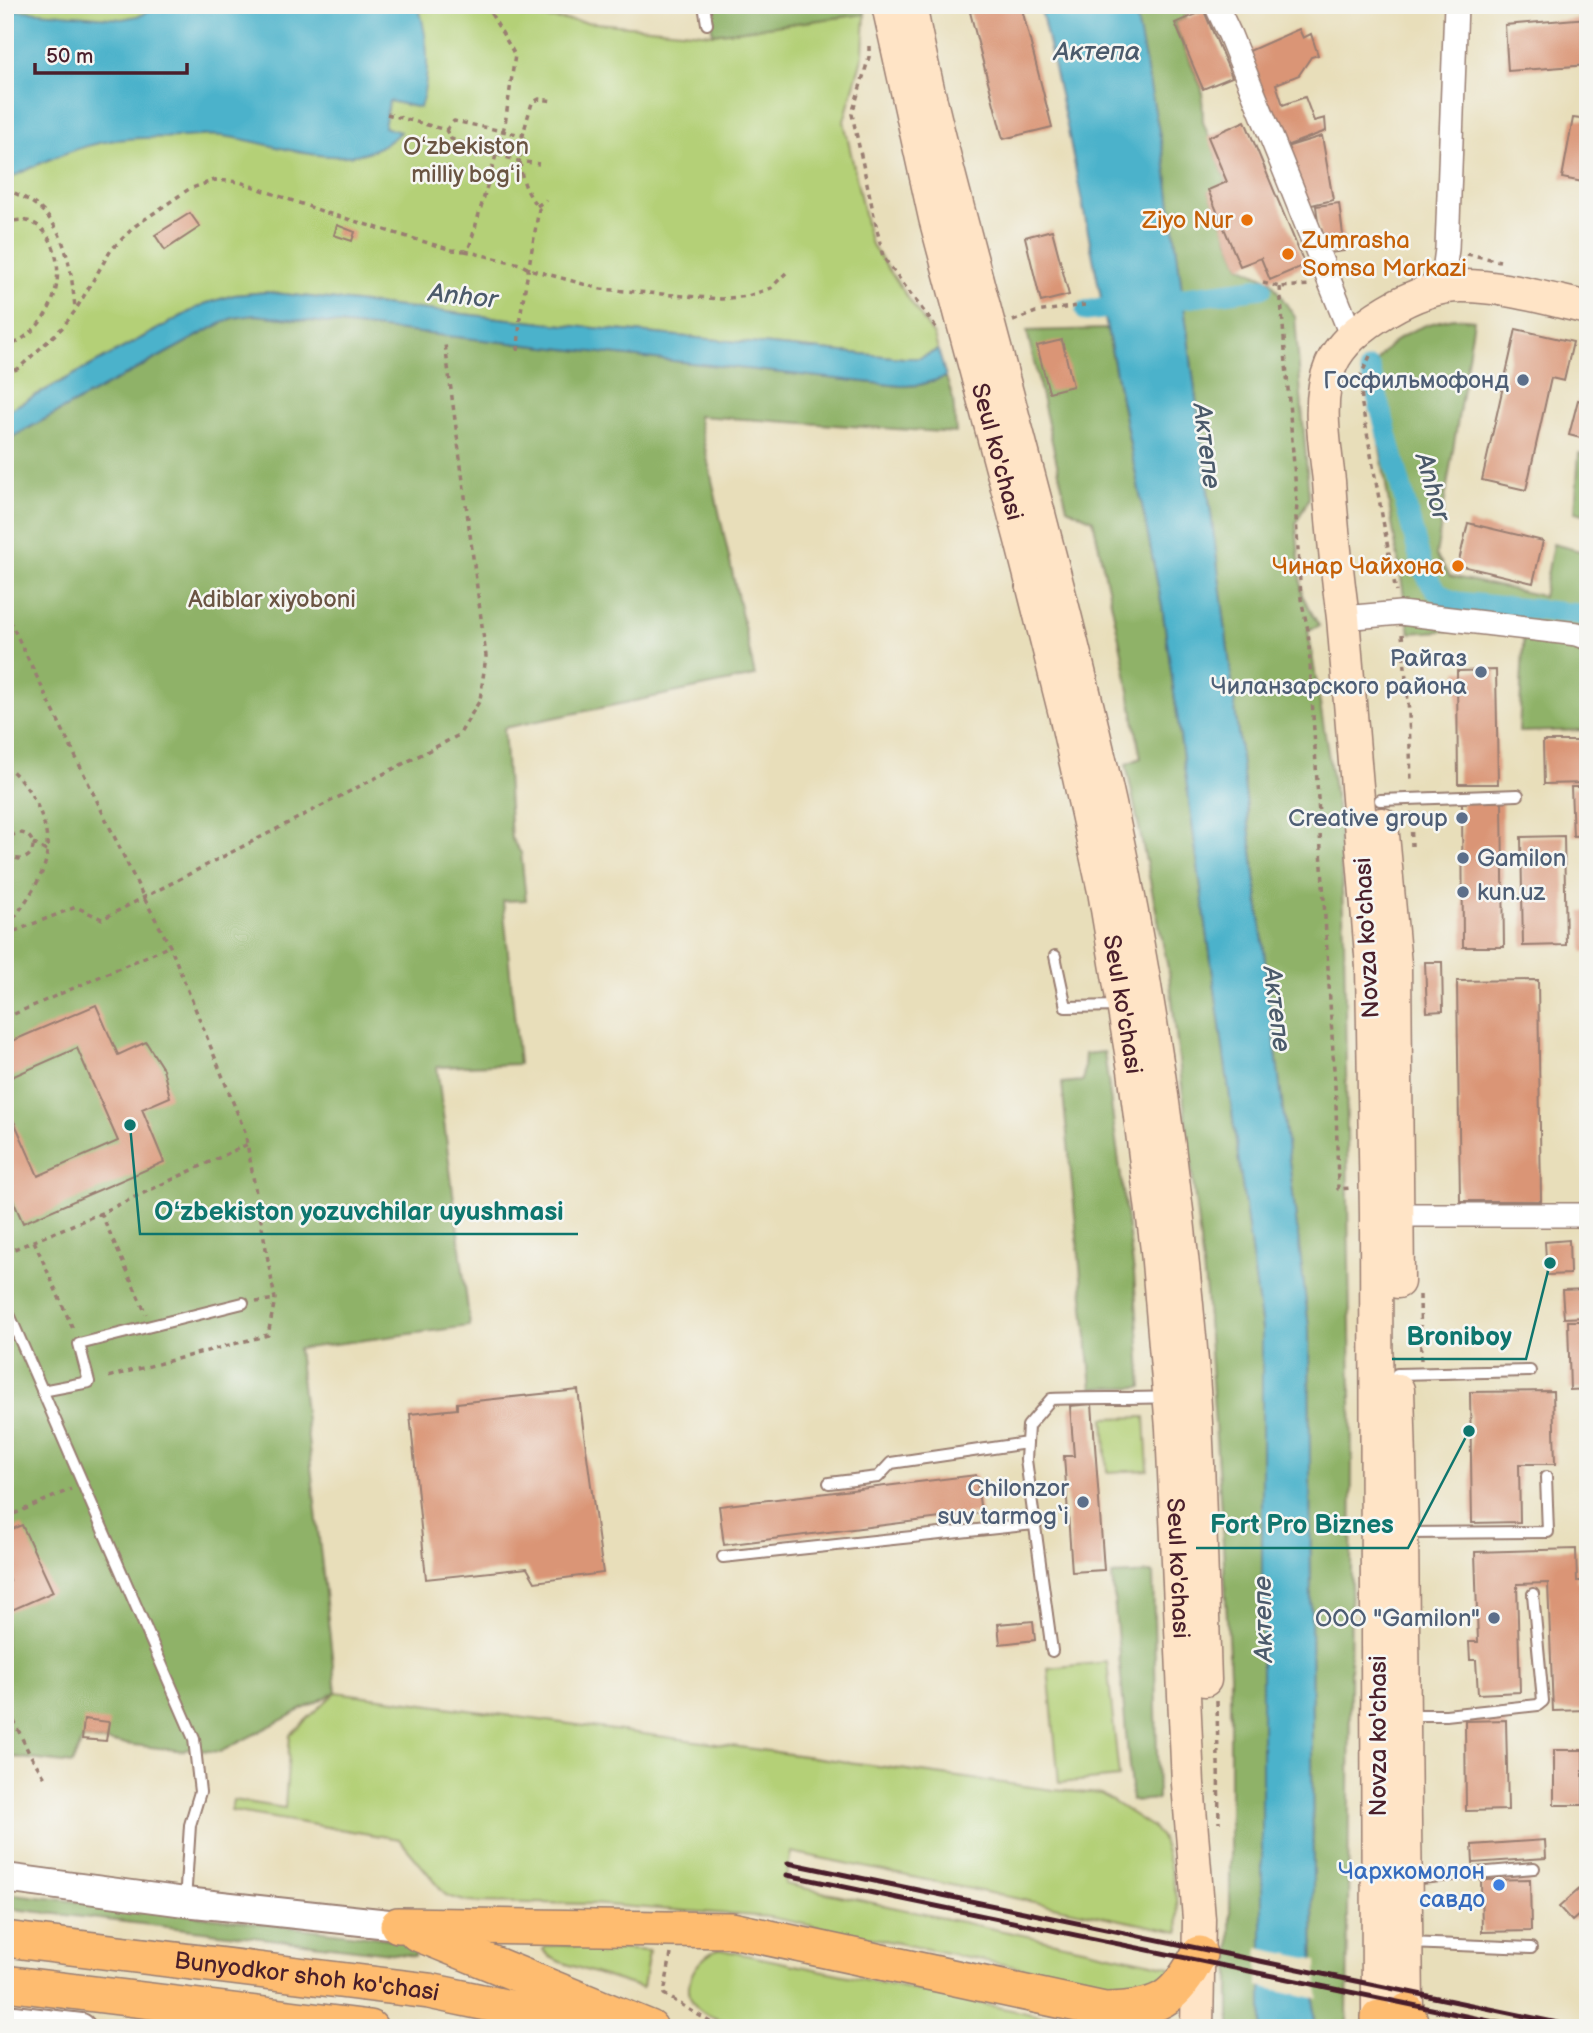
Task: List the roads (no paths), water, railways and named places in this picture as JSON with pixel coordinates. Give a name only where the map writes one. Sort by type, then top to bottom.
[{"type":"main road","name":"Seul ko'chasi","points":[[888,5],[935,218],[988,328]]},
{"type":"main road","name":"Seul ko'chasi","points":[[910,5],[988,328],[987,365],[1104,891],[1147,1159],[1170,1397],[1188,1784],[1199,1919],[1197,2028]]},
{"type":"main road","name":"Novza ko'chasi","points":[[1395,2023],[1387,1215],[1395,965],[1380,800],[1352,617],[1335,560],[1324,415],[1325,387],[1332,363],[1352,337],[1372,320],[1395,306],[1442,288],[1462,286],[1500,289],[1588,308]]},
{"type":"main road","name":"Seul ko'chasi","points":[[987,365],[1046,540],[1110,805],[1133,920],[1170,1162],[1190,1339],[1196,1428],[1213,1907],[1211,2028]]},
{"type":"main road","name":"Novza ko'chasi","points":[[1352,617],[1397,1374],[1402,1533],[1406,1943],[1395,2023]]},
{"type":"main road","points":[[398,1925],[732,1930],[1105,2010],[1140,2028]]},
{"type":"main road","points":[[398,1925],[650,2028]]},
{"type":"main road","name":"Bunyodkor shoh ko'chasi","points":[[5,1939],[429,1991],[607,2028]]},
{"type":"main road","points":[[1105,2010],[1137,2008],[1164,1998],[1185,1981],[1199,1954]]},
{"type":"main road","name":"Bunyodkor shoh ko'chasi","points":[[5,1983],[358,2026]]},
{"type":"street","points":[[1216,5],[1352,337]]},
{"type":"street","points":[[1442,288],[1447,249],[1453,8]]},
{"type":"street","points":[[1352,617],[1400,613],[1577,634],[1588,638]]},
{"type":"street","points":[[1387,1215],[1588,1216]]},
{"type":"street","points":[[5,1878],[185,1902],[398,1925]]},
{"type":"street","points":[[5,2019],[81,2028]]},
{"type":"lane","points":[[704,5],[707,24]]},
{"type":"lane","points":[[1380,800],[1518,794]]},
{"type":"lane","points":[[1055,956],[1066,1007],[1124,1006]]},
{"type":"lane","points":[[42,1391],[89,1382],[79,1344],[243,1303]]},
{"type":"lane","points":[[5,1305],[194,1739],[200,1792],[190,1825],[185,1902]]},
{"type":"lane","points":[[1397,1374],[1530,1371]]},
{"type":"lane","points":[[1052,1651],[1026,1460],[1028,1426],[1051,1399],[1170,1397]]},
{"type":"lane","points":[[829,1483],[878,1477],[891,1463],[1027,1443]]},
{"type":"lane","points":[[1402,1533],[1548,1532],[1546,1477]]},
{"type":"lane","points":[[723,1557],[1034,1524]]},
{"type":"lane","points":[[1404,1715],[1446,1715],[1538,1705],[1543,1701],[1533,1594]]},
{"type":"lane","points":[[1406,1879],[1534,1868]]},
{"type":"lane","points":[[1406,1943],[1531,1948]]},
{"type":"water","points":[[157,5],[418,5],[427,56],[426,82],[420,108],[389,101],[384,127],[400,132],[381,146],[360,154],[314,155],[217,135],[127,139],[97,143],[70,152],[5,181],[5,9],[122,19],[142,15]]},
{"type":"water","name":"Актепа","points":[[1040,5],[1134,5],[1166,167],[1221,591],[1309,1328],[1314,2028],[1262,2028],[1262,1329],[1162,606],[1067,126]]},
{"type":"water","name":"Anhor","points":[[266,292],[554,324],[904,358],[920,358],[938,350],[946,377],[919,385],[901,386],[255,315],[233,318],[214,327],[5,441],[5,412],[204,304],[234,295]]},
{"type":"waterway","name":"Anhor","points":[[1086,311],[1262,288]]},
{"type":"waterway","name":"Anhor","points":[[1370,369],[1420,559],[1432,586],[1442,595],[1457,602],[1588,615]]},
{"type":"railway","points":[[788,1863],[1582,2028]]},
{"type":"railway","points":[[787,1875],[1523,2028]]},
{"type":"place","name":"Ziyo Nur","points":[[1247,220]]},
{"type":"place","name":"Zumrasha Somsa Markazi","points":[[1288,254]]},
{"type":"place","name":"Госфильмофонд","points":[[1523,380]]},
{"type":"place","name":"Чинар Чайхона","points":[[1458,566]]},
{"type":"place","name":"Райгаз Чиланзарского района","points":[[1481,672]]},
{"type":"place","name":"Creative group","points":[[1462,818]]},
{"type":"place","name":"Gamilon","points":[[1463,858]]},
{"type":"place","name":"kun.uz","points":[[1463,892]]},
{"type":"place","name":"Oʻzbekiston yozuvchilar uyushmasi","points":[[130,1125]]},
{"type":"place","name":"Broniboy","points":[[1550,1263]]},
{"type":"place","name":"Fort Pro Biznes","points":[[1469,1431]]},
{"type":"place","name":"Chilonzor suv tarmog‘i","points":[[1083,1502]]},
{"type":"place","name":"ООО \"Gamilon\"","points":[[1494,1618]]},
{"type":"place","name":"Чархкомолон савдо","points":[[1499,1885]]},
{"type":"park label","name":"Oʻzbekiston milliy bogʻi","points":[[466,160]]},
{"type":"park label","name":"Adiblar xiyoboni","points":[[272,599]]},
{"type":"water label","name":"Актепе","points":[[1206,446]]},
{"type":"water label","name":"Актепе","points":[[1276,1009]]},
{"type":"water label","name":"Актепе","points":[[1264,1619]]}]
